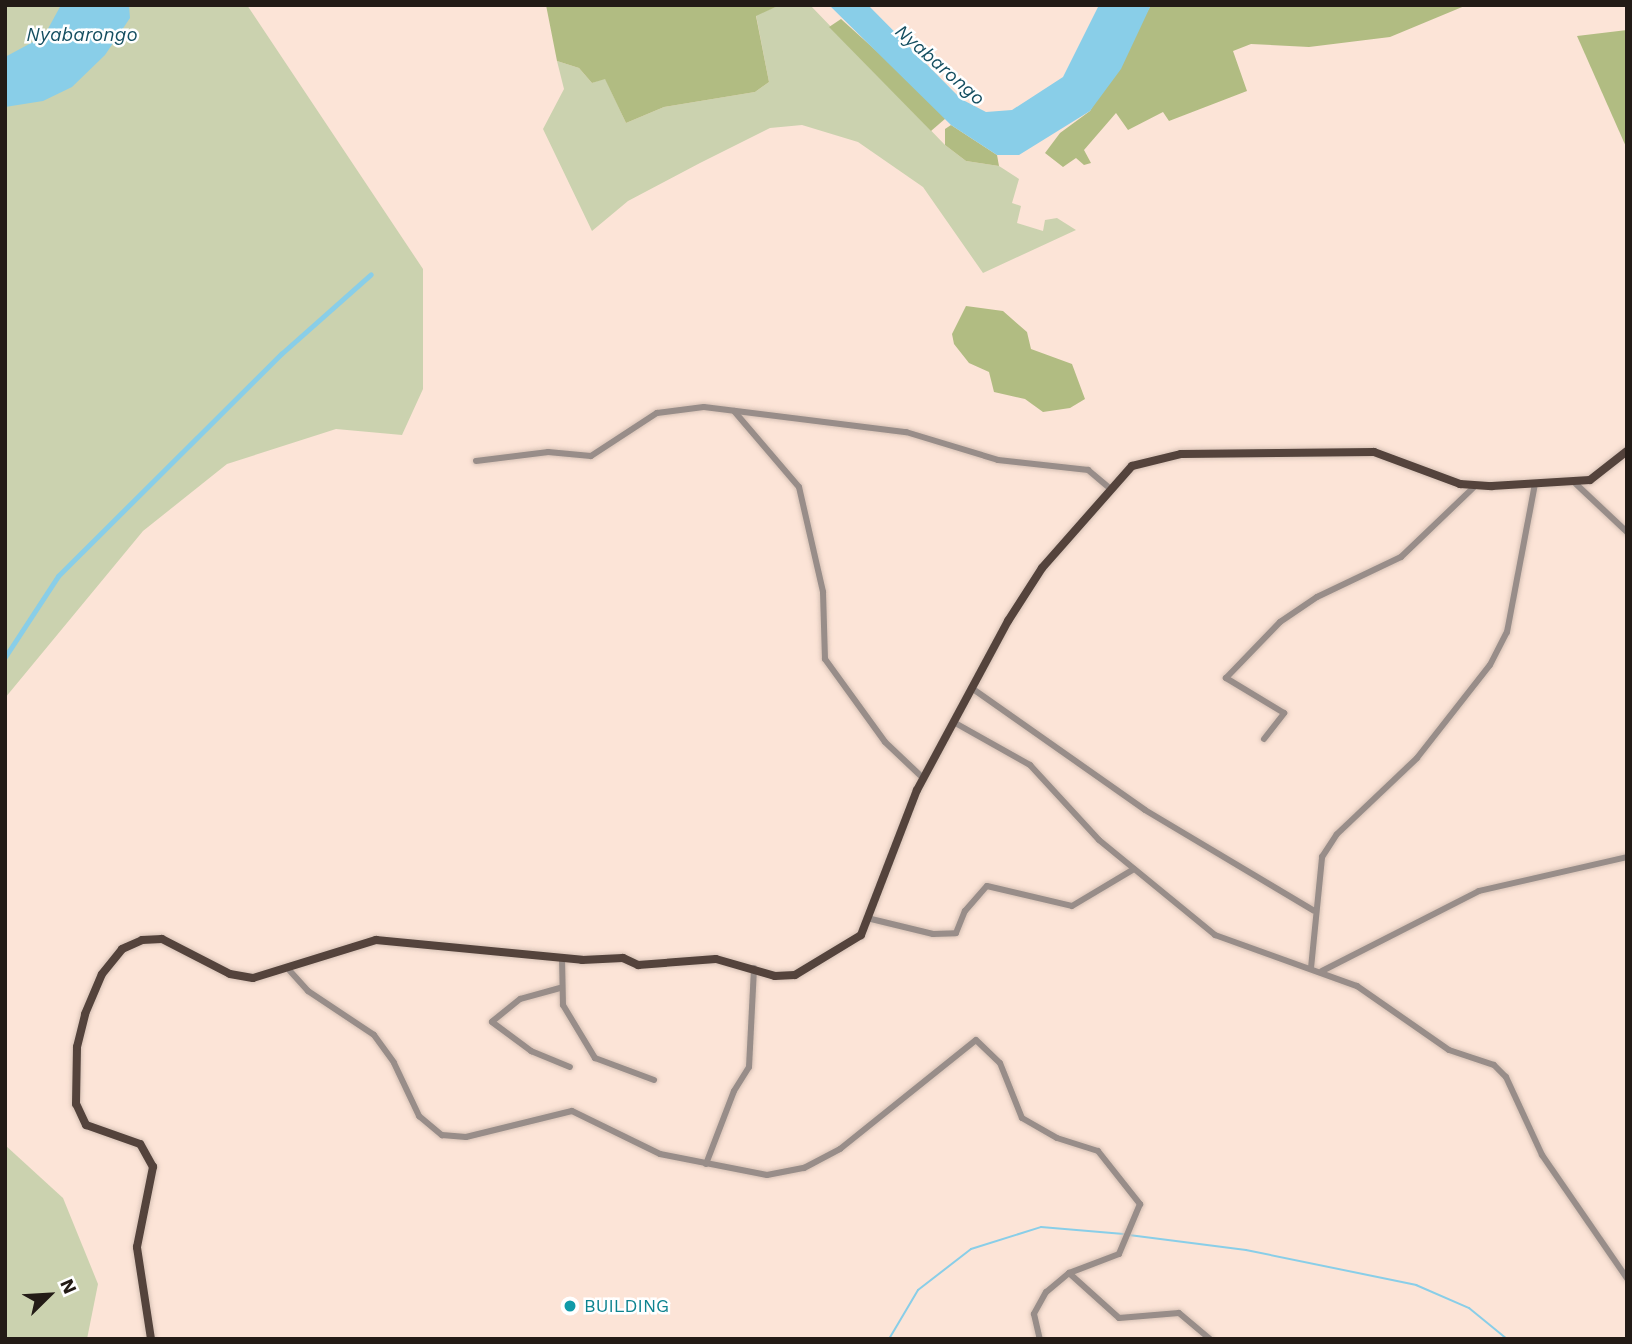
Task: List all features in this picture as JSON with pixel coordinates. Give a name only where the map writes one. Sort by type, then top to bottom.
[{"type":"main road","points":[[151,1339],[137,1247],[153,1167],[141,1144],[98,1133],[79,1113],[77,1047],[85,1014],[112,957],[142,940],[162,939],[240,977],[290,971],[354,943],[376,940],[562,958],[623,958],[638,965],[666,966],[716,959],[775,976],[794,975],[854,943],[867,918],[923,778],[957,724],[1032,581],[1108,487],[1150,458],[1272,451],[1382,454],[1474,487],[1575,483],[1600,475],[1627,451]]},
{"type":"street","points":[[476,461],[548,452],[591,456],[657,413],[704,407],[906,432],[998,460],[1088,470],[1108,487]]},
{"type":"street","points":[[734,411],[799,487],[823,592],[825,659],[885,742],[923,778]]},
{"type":"street","points":[[1575,483],[1627,532]]},
{"type":"street","points":[[1311,968],[1313,910],[1322,857],[1337,834],[1417,758],[1500,647],[1510,621],[1525,511],[1535,484]]},
{"type":"street","points":[[1264,739],[1284,713],[1226,678],[1280,622],[1317,597],[1401,557],[1474,487]]},
{"type":"street","points":[[973,689],[1145,810],[1313,910]]},
{"type":"street","points":[[957,724],[1030,765],[1134,869],[1215,935],[1322,971],[1357,986],[1449,1050],[1494,1065],[1506,1077],[1542,1155],[1627,1278]]},
{"type":"street","points":[[1322,971],[1479,891],[1627,857]]},
{"type":"street","points":[[867,918],[933,934],[956,933],[965,911],[987,886],[1072,906],[1134,869]]},
{"type":"street","points":[[562,958],[560,988],[563,1005],[595,1058],[654,1080]]},
{"type":"street","points":[[706,1164],[734,1091],[749,1068],[754,968]]},
{"type":"street","points":[[290,971],[308,991],[374,1035],[419,1116],[442,1135],[466,1138],[572,1111],[660,1154],[767,1175],[804,1168],[875,1124],[952,1054],[976,1040],[1000,1063],[1023,1118],[1057,1138],[1098,1151],[1140,1204],[1119,1254],[1069,1273],[1037,1308],[1040,1339]]},
{"type":"street","points":[[560,988],[520,999],[492,1022],[531,1051],[570,1067]]},
{"type":"street","points":[[1069,1273],[1119,1318],[1179,1313],[1210,1339]]},
{"type":"green space","points":[[5,5],[247,5],[423,269],[423,389],[402,435],[336,429],[227,464],[143,531],[5,698]]},
{"type":"green space","points":[[546,5],[780,5],[756,16],[769,82],[755,92],[664,107],[626,123],[605,79],[592,83],[579,68],[557,61]]},
{"type":"green space","points":[[780,5],[810,5],[945,145],[966,161],[999,166],[1019,179],[1012,203],[1021,206],[1017,223],[1043,231],[1045,220],[1057,218],[1076,230],[983,273],[923,187],[858,142],[802,125],[770,128],[700,163],[628,201],[592,231],[543,129],[564,89],[557,61],[579,68],[592,83],[605,78],[626,123],[664,107],[755,92],[769,82],[756,15]]},
{"type":"green space","points":[[1151,5],[1467,5],[1390,37],[1309,47],[1251,44],[1233,51],[1247,91],[1169,121],[1163,112],[1128,130],[1116,113],[1084,150],[1091,163],[1084,165],[1076,158],[1063,167],[1045,153],[1060,133],[1090,111]]},
{"type":"green space","points":[[841,19],[933,102],[946,118],[931,131],[829,27]]},
{"type":"green space","points":[[1627,30],[1627,149],[1577,36]]},
{"type":"green space","points":[[951,125],[997,155],[999,166],[966,161],[945,145],[945,129]]},
{"type":"green space","points":[[966,306],[1003,311],[1027,332],[1031,349],[1072,364],[1085,399],[1070,408],[1043,412],[1025,399],[994,392],[989,372],[969,363],[954,344],[952,334]]},
{"type":"green space","points":[[5,1145],[63,1198],[98,1284],[87,1339],[5,1339]]},
{"type":"water","name":"Nyabarongo","points":[[61,5],[129,5],[130,18],[105,55],[72,87],[43,101],[5,107],[5,57],[44,36]]},
{"type":"water","points":[[829,5],[868,5],[961,99],[986,112],[1012,110],[1063,77],[1099,5],[1151,5],[1121,69],[1090,111],[1019,155],[997,155],[951,125]]},
{"type":"waterway","points":[[5,657],[58,576],[281,354],[371,274]]},
{"type":"waterway","points":[[889,1339],[918,1290],[971,1249],[1041,1227],[1124,1234]]},
{"type":"waterway","points":[[1129,1235],[1246,1250],[1416,1285],[1469,1308],[1507,1339]]},
{"type":"place","name":"BUILDING","points":[[570,1306]]}]
